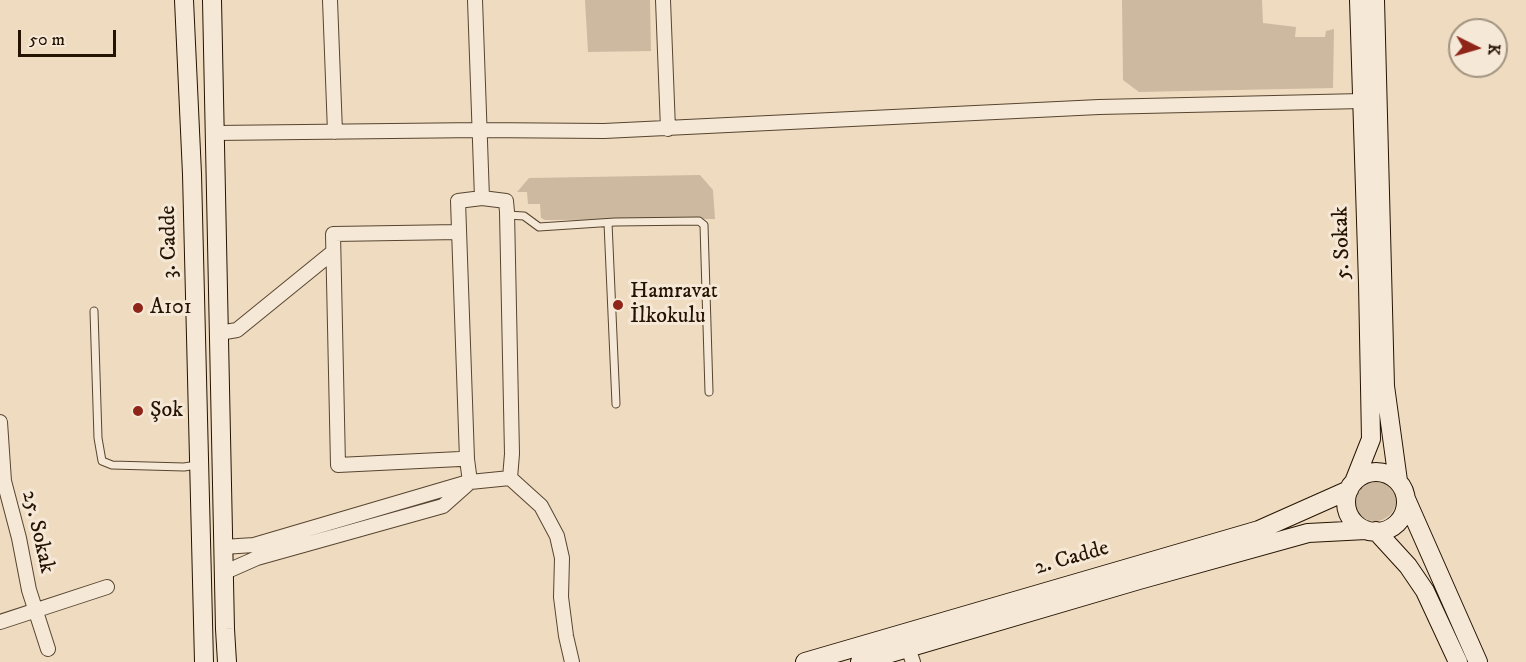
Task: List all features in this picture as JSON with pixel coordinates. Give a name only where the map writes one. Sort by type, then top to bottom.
[{"type":"main road","name":"3. Cadde","points":[[184,0],[192,174],[204,662]]},
{"type":"main road","points":[[212,0],[223,573],[227,662]]},
{"type":"main road","name":"5. Sokak","points":[[1351,486],[1371,439],[1359,0]]},
{"type":"main road","name":"5. Sokak","points":[[1375,0],[1385,386],[1398,481]]},
{"type":"main road","points":[[1458,662],[1425,591],[1408,566],[1371,531],[1351,518],[1346,499],[1351,486],[1362,475],[1381,472],[1390,475],[1403,489],[1478,662]]},
{"type":"main road","name":"2. Cadde","points":[[805,662],[1259,530],[1351,486]]},
{"type":"main road","points":[[1371,531],[1394,525],[1405,509],[1406,499]]},
{"type":"main road","name":"2. Cadde","points":[[860,662],[911,655],[1138,580],[1308,533],[1371,531]]},
{"type":"street","points":[[330,0],[335,132]]},
{"type":"street","points":[[475,0],[482,198]]},
{"type":"street","points":[[663,0],[668,129]]},
{"type":"street","points":[[215,133],[604,131],[1099,107],[1362,101]]},
{"type":"street","points":[[470,482],[467,459],[458,201],[482,198],[506,201],[513,411],[510,478]]},
{"type":"street","points":[[459,232],[333,234],[333,252],[338,465],[460,459]]},
{"type":"street","points":[[219,333],[237,330],[333,252]]},
{"type":"street","name":"25. Sokak","points":[[0,422],[4,481],[35,611],[48,649]]},
{"type":"street","points":[[223,547],[254,546],[470,482],[510,478],[540,506],[557,536],[562,558],[561,597],[572,662]]},
{"type":"street","points":[[223,573],[257,558],[443,506],[470,482]]},
{"type":"street","points":[[0,622],[107,587]]},
{"type":"lane","points":[[507,215],[524,216],[539,227],[699,221],[704,225],[709,392]]},
{"type":"lane","points":[[608,223],[616,404]]},
{"type":"lane","points":[[94,311],[98,438],[102,461],[112,465],[199,464]]},
{"type":"shaded area","points":[[585,0],[650,0],[651,51],[588,52]]},
{"type":"shaded area","points":[[1122,0],[1262,0],[1263,23],[1296,27],[1295,37],[1325,37],[1326,31],[1334,29],[1333,88],[1139,92],[1123,80]]},
{"type":"shaded area","points":[[700,175],[713,190],[715,219],[545,220],[541,218],[540,204],[528,204],[527,192],[517,192],[529,178]]},
{"type":"shaded area","points":[[1375,479],[1390,485],[1396,500],[1390,515],[1375,521],[1360,515],[1354,500],[1360,485]]},
{"type":"place","name":"Hamravat İlkokulu","points":[[618,305]]},
{"type":"place","name":"A101","points":[[138,308]]},
{"type":"place","name":"Şok","points":[[138,411]]}]
